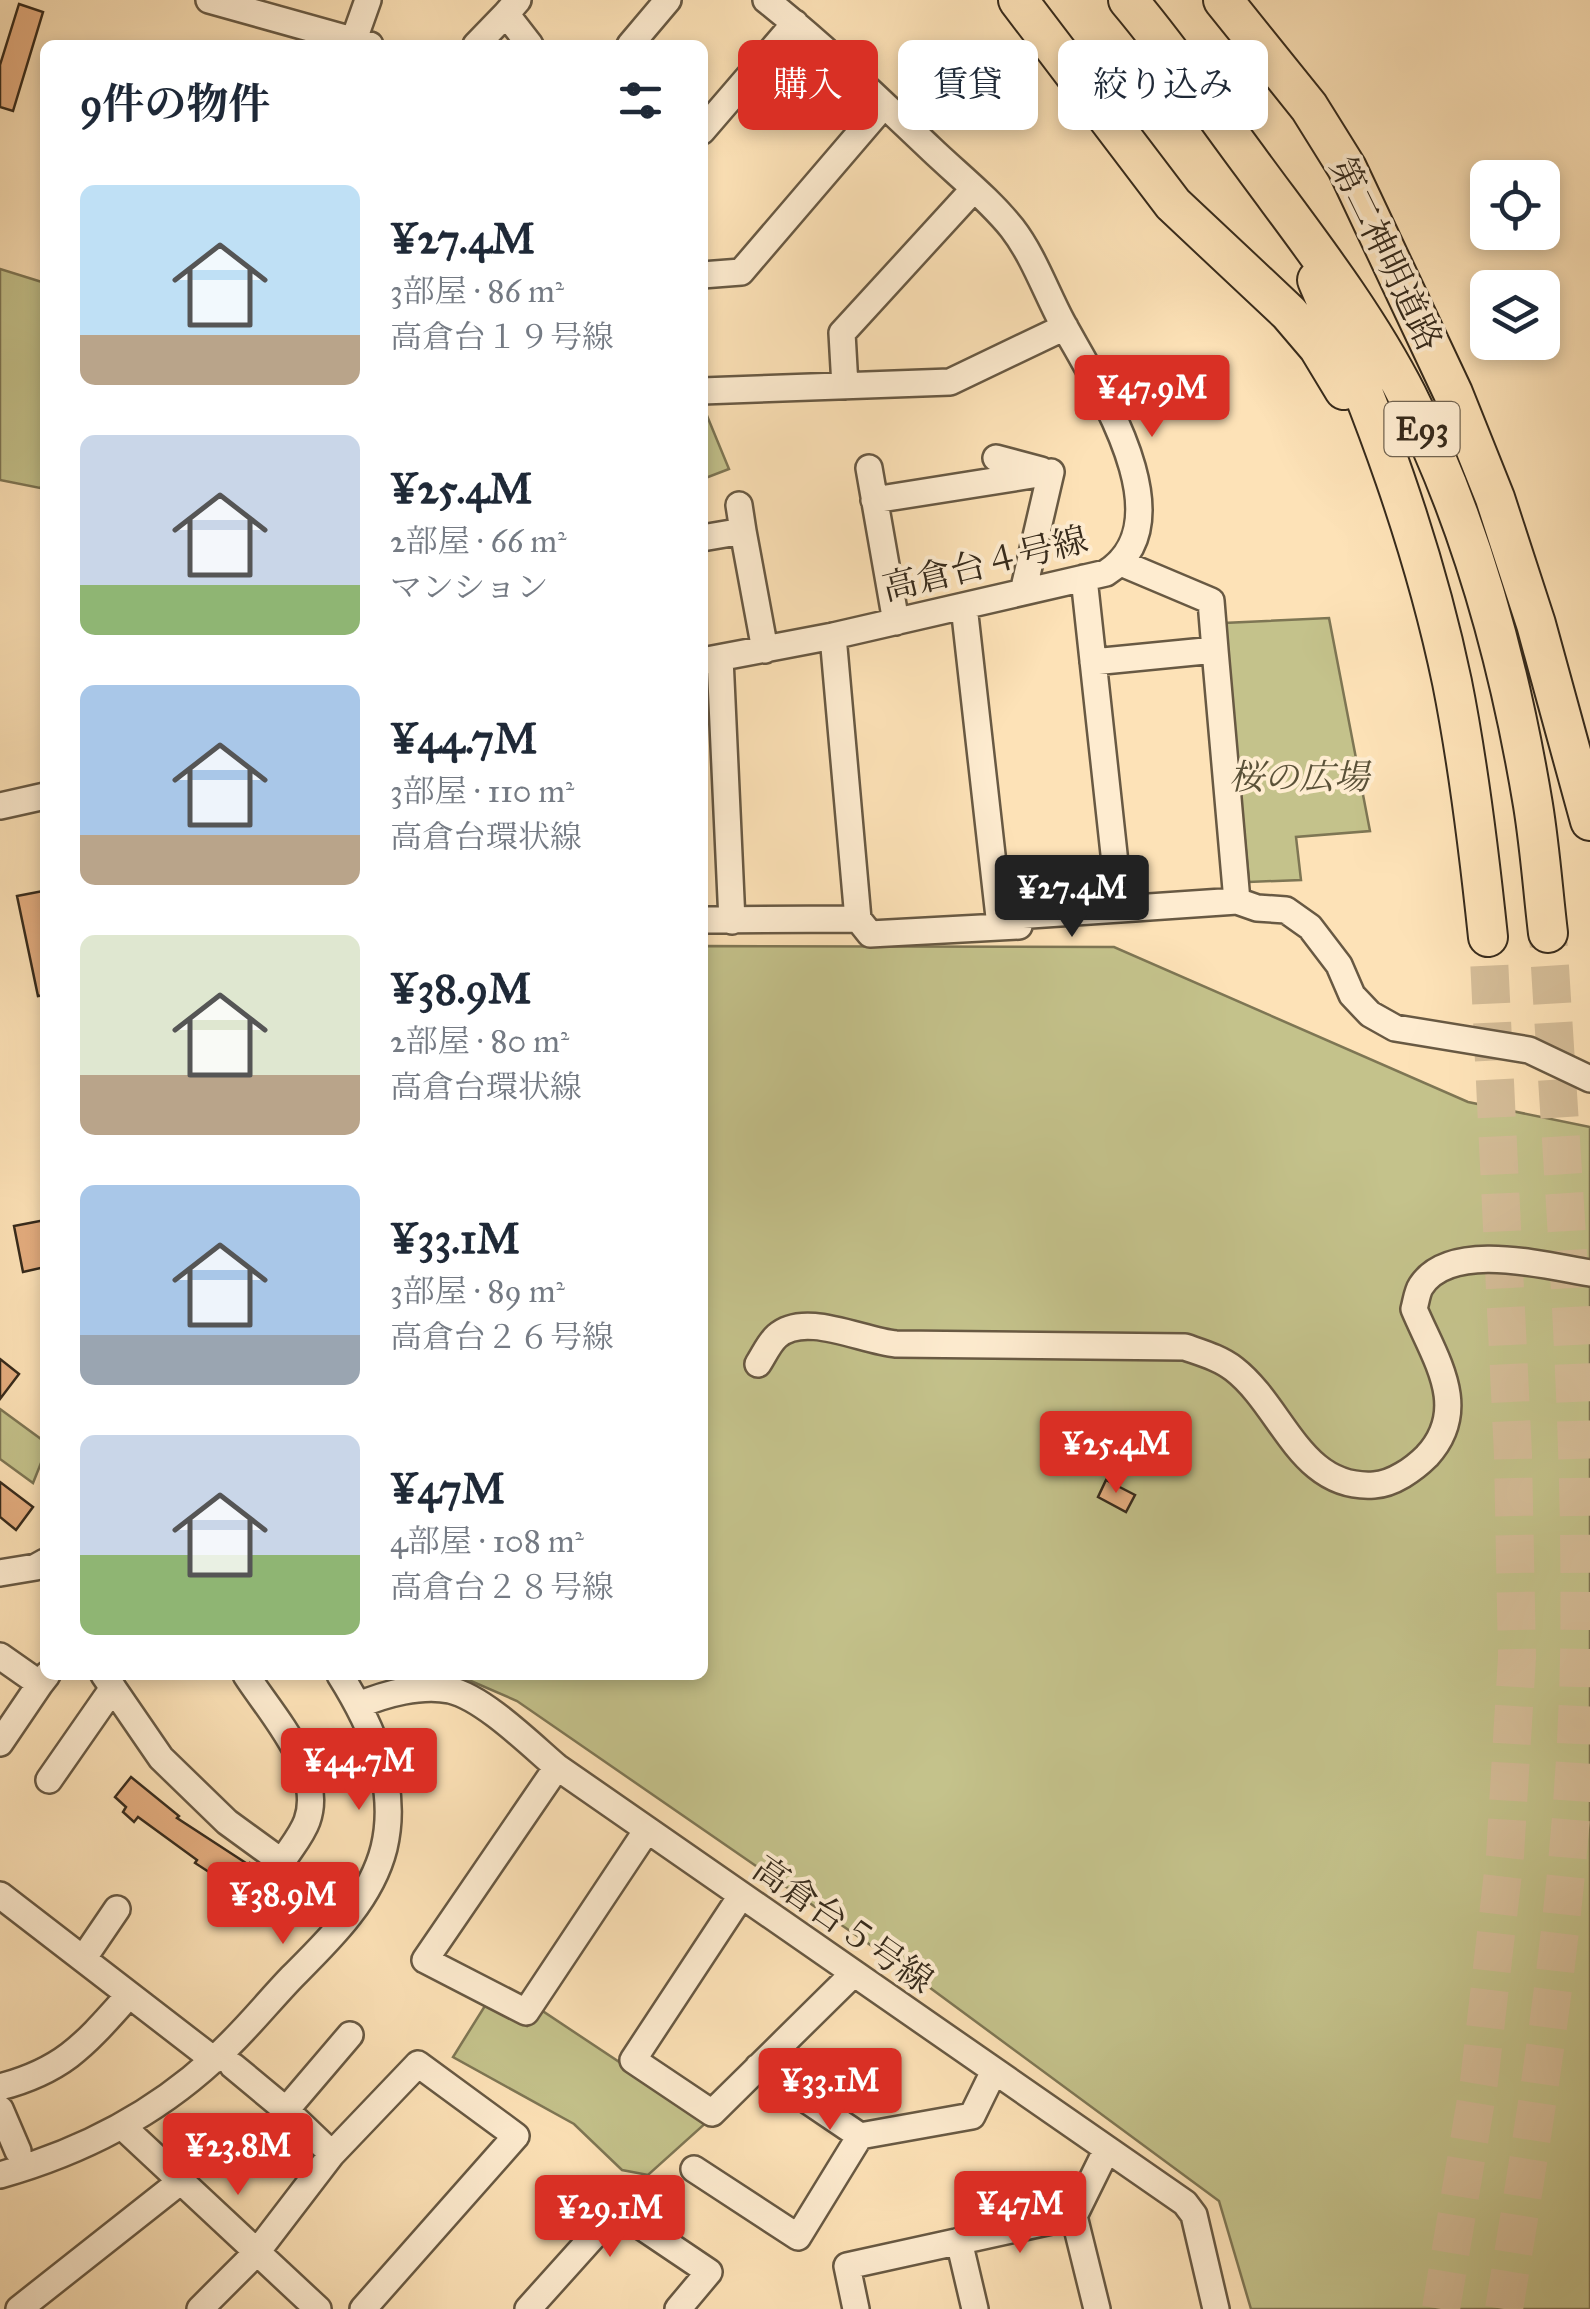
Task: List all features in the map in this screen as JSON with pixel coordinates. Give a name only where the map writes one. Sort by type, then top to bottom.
[{"type":"highway","points":[[1018,0],[1172,204],[1290,313],[1318,347],[1354,406],[1423,565]]},
{"type":"highway","name":"第二神明道路","points":[[1128,0],[1309,238],[1360,313],[1407,395],[1448,490],[1484,595],[1512,698],[1534,807],[1548,933]]},
{"type":"highway","name":"第二神明道路","points":[[1223,0],[1308,107],[1347,168],[1453,393],[1495,498],[1536,624],[1590,821]]},
{"type":"highway","name":"第二神明道路","points":[[1253,167],[1294,234],[1340,333],[1391,464],[1423,565],[1452,680],[1470,782],[1488,937]]},
{"type":"street","points":[[209,0],[352,40]]},
{"type":"street","points":[[355,40],[368,0]]},
{"type":"street","points":[[634,40],[668,0]]},
{"type":"street","name":"高倉台４号線","points":[[711,660],[1106,573],[1121,563],[1138,535],[1139,496],[1128,453],[1013,229],[884,104],[766,0]]},
{"type":"street","points":[[481,40],[512,7],[528,40]]},
{"type":"street","points":[[708,124],[795,23]]},
{"type":"street","points":[[708,275],[741,272],[884,104]]},
{"type":"street","points":[[845,386],[842,333],[974,190]]},
{"type":"street","points":[[708,392],[950,382],[1065,327]]},
{"type":"street","points":[[996,458],[1051,472]]},
{"type":"street","points":[[868,468],[896,622]]},
{"type":"street","points":[[874,500],[1051,472]]},
{"type":"street","points":[[1023,592],[1051,472]]},
{"type":"street","points":[[708,535],[741,518],[765,650]]},
{"type":"street","points":[[1121,563],[1211,600],[1237,901]]},
{"type":"street","points":[[1084,578],[1120,909]]},
{"type":"street","points":[[964,606],[999,917],[1237,901],[1257,908],[1286,910],[1310,927],[1339,965],[1352,995],[1370,1014],[1395,1028],[1529,1050],[1590,1078]]},
{"type":"street","points":[[833,636],[858,919],[870,934],[1038,924],[1036,914]]},
{"type":"street","points":[[1093,662],[1216,650]]},
{"type":"street","points":[[711,660],[732,921]]},
{"type":"street","points":[[0,806],[40,797]]},
{"type":"street","points":[[708,920],[858,919]]},
{"type":"street","points":[[758,1364],[776,1336],[794,1326],[896,1344],[1185,1348],[1235,1369],[1300,1450],[1337,1482],[1384,1484],[1422,1461],[1446,1431],[1445,1378],[1414,1309],[1422,1285],[1438,1272],[1486,1258],[1590,1273]]},
{"type":"street","points":[[0,1573],[40,1570]]},
{"type":"street","points":[[0,1656],[40,1678]]},
{"type":"street","points":[[0,1743],[44,1680]]},
{"type":"street","points":[[49,1780],[108,1682],[161,1758],[227,1822],[282,1862],[307,1821],[312,1792],[299,1756],[249,1680]]},
{"type":"street","points":[[0,2175],[44,2163],[122,2126],[223,2063],[284,1986],[350,1914],[374,1874],[384,1846],[385,1775],[375,1740],[343,1680]]},
{"type":"street","name":"高倉台５号線","points":[[359,1705],[399,1692],[450,1690],[493,1712],[556,1767],[1184,2202],[1194,2215],[1216,2309]]},
{"type":"street","points":[[556,1767],[425,1960],[526,2012],[646,1830]]},
{"type":"street","points":[[740,1896],[634,2060],[712,2113],[853,1974]]},
{"type":"street","points":[[4,1906],[83,1959],[286,2110],[332,2154]]},
{"type":"street","points":[[83,1959],[117,1909]]},
{"type":"street","points":[[0,2087],[57,2066],[87,2042],[129,1995]]},
{"type":"street","points":[[286,2110],[350,2034]]},
{"type":"street","points":[[200,2309],[257,2252],[416,2054],[516,2136],[363,2309]]},
{"type":"street","points":[[758,2067],[860,2136],[972,2116],[994,2072]]},
{"type":"street","points":[[0,2109],[18,2152]]},
{"type":"street","points":[[122,2126],[318,2309]]},
{"type":"street","points":[[694,2168],[798,2237],[860,2136]]},
{"type":"street","points":[[1097,2309],[1074,2216],[1107,2149]]},
{"type":"street","points":[[0,2298],[15,2309],[181,2182]]},
{"type":"street","points":[[528,2309],[618,2210],[709,2272],[678,2309]]},
{"type":"street","points":[[856,2309],[847,2266],[1074,2216]]},
{"type":"street","points":[[958,2241],[975,2309]]},
{"type":"green space","points":[[0,269],[40,281],[40,488],[0,480]]},
{"type":"green space","points":[[708,418],[729,469],[708,477]]},
{"type":"green space","name":"桜の広場","points":[[1329,618],[1370,831],[1296,837],[1301,880],[1249,882],[1224,623]]},
{"type":"green space","points":[[708,946],[1114,947],[1468,1102],[1590,1127],[1590,2309],[1251,2309],[1219,2201],[895,1962],[517,1701],[469,1680],[708,1680]]},
{"type":"green space","points":[[0,1409],[40,1438],[40,1466],[33,1483],[0,1459]]},
{"type":"green space","points":[[488,2001],[527,2026],[541,2010],[708,2121],[648,2175],[622,2170],[574,2124],[453,2057]]},
{"type":"building","points":[[19,4],[43,12],[13,111],[0,107],[0,65]]},
{"type":"building","points":[[40,892],[40,996],[38,996],[17,896]]},
{"type":"building","points":[[40,1221],[40,1268],[23,1272],[14,1226]]},
{"type":"building","points":[[0,1359],[19,1374],[0,1399]]},
{"type":"building","points":[[1106,1480],[1135,1495],[1126,1512],[1098,1497]]},
{"type":"building","points":[[0,1482],[33,1507],[16,1530],[0,1517]]},
{"type":"building","points":[[131,1777],[177,1818],[303,1901],[292,1916],[279,1907],[276,1911],[246,1889],[243,1894],[195,1863],[197,1860],[138,1817],[134,1822],[115,1797]]},
{"type":"tunnel","points":[[1504,2309],[1554,1985],[1571,1821],[1579,1657],[1575,1385],[1548,933]]},
{"type":"tunnel","points":[[1441,2309],[1479,2082],[1505,1855],[1517,1657],[1513,1455],[1488,937]]}]
